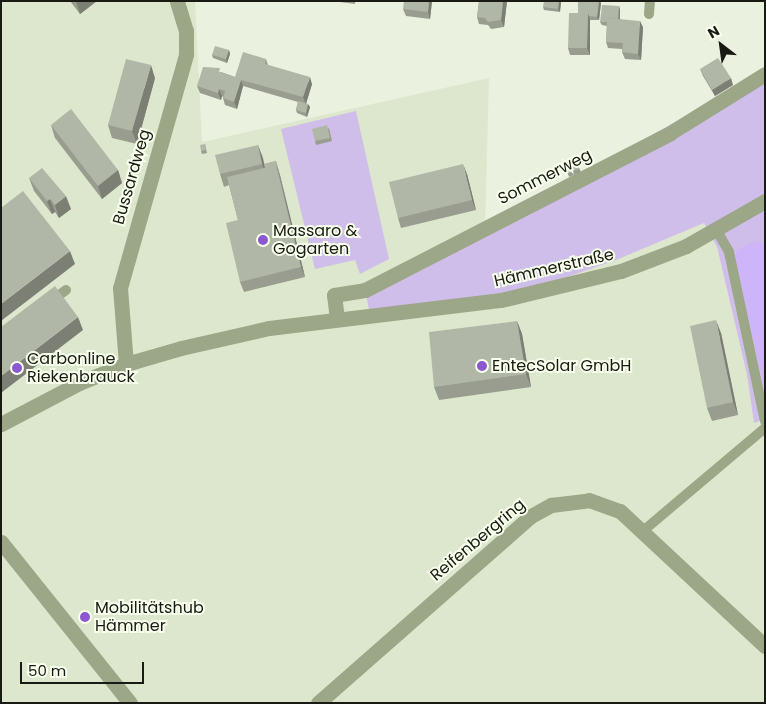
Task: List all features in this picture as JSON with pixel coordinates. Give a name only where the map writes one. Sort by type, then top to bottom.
[{"type":"street","name":"Bussardweg","points":[[126,364],[120,288],[186,54],[186,31],[177,1]]},
{"type":"street","name":"Sommerweg","points":[[337,319],[334,295],[365,290],[670,133],[765,74]]},
{"type":"street","name":"Hämmerstraße","points":[[1,424],[80,383],[126,364],[269,328],[501,300],[622,271],[717,231],[765,201]]},
{"type":"street","name":"Reifenbergring","points":[[318,703],[531,516],[551,505],[589,500],[620,511],[765,646]]},
{"type":"street","points":[[1,542],[130,703]]},
{"type":"lane","points":[[649,14],[650,1]]},
{"type":"lane","points":[[717,231],[729,252],[765,421]]},
{"type":"lane","points":[[37,312],[66,290]]},
{"type":"lane","points":[[643,531],[765,428]]},
{"type":"shaded area","points":[[1,1],[195,1],[202,142],[489,78],[485,228],[501,300],[615,260],[704,223],[717,247],[747,375],[754,422],[765,419],[765,703],[1,703]]},
{"type":"shaded area","points":[[765,72],[765,419],[754,423],[747,375],[717,247],[704,223],[616,260],[501,300],[370,314],[365,290],[485,228]]},
{"type":"shaded area","points":[[356,111],[389,259],[360,274],[355,260],[315,269],[281,129]]},
{"type":"shaded area","points":[[757,241],[765,244],[765,390],[735,257],[737,250]]},
{"type":"building","points":[[404,1],[429,1],[428,12],[403,9]]},
{"type":"building","points":[[479,1],[503,1],[501,20],[488,22],[485,18],[477,17]]},
{"type":"building","points":[[544,1],[559,1],[558,9],[543,7]]},
{"type":"building","points":[[578,1],[599,1],[597,17],[589,16],[588,13],[578,13]]},
{"type":"building","points":[[602,5],[619,6],[618,19],[607,18],[607,22],[600,22]]},
{"type":"building","points":[[569,13],[588,13],[587,48],[568,48]]},
{"type":"building","points":[[607,18],[640,21],[638,54],[622,52],[623,43],[606,42]]},
{"type":"building","points":[[215,46],[229,50],[226,59],[212,55]]},
{"type":"building","points":[[243,52],[266,59],[265,64],[310,77],[303,97],[241,80],[234,102],[223,98],[225,91],[219,89],[218,93],[197,86],[203,67],[220,68],[219,72],[235,77]]},
{"type":"building","points":[[718,58],[731,78],[712,90],[700,69]]},
{"type":"building","points":[[126,59],[151,65],[132,131],[108,125]]},
{"type":"building","points":[[298,101],[308,104],[306,113],[296,110]]},
{"type":"building","points":[[71,109],[118,170],[98,186],[51,125]]},
{"type":"building","points":[[327,125],[330,138],[315,141],[312,129]]},
{"type":"building","points":[[205,144],[206,150],[201,151],[200,145]]},
{"type":"building","points":[[258,145],[262,164],[220,174],[215,155]]},
{"type":"building","points":[[276,161],[277,167],[276,165],[265,168],[264,164]]},
{"type":"building","points":[[576,161],[579,169],[568,173],[565,166]]},
{"type":"building","points":[[463,164],[472,200],[398,218],[389,182]]},
{"type":"building","name":"Massaro & Gogarten","points":[[276,165],[301,267],[240,282],[226,223],[238,220],[227,177]]},
{"type":"building","points":[[42,168],[66,196],[55,205],[50,199],[47,201],[29,178]]},
{"type":"building","points":[[23,191],[70,251],[1,304],[1,208]]},
{"type":"building","name":"Carbonline Riekenbrauck","points":[[55,286],[78,317],[1,376],[1,327]]},
{"type":"building","points":[[716,320],[733,402],[707,408],[690,326]]},
{"type":"building","name":"EntecSolar GmbH","points":[[517,321],[526,374],[434,387],[429,332]]},
{"type":"place","name":"Massaro & Gogarten","points":[[263,240]]},
{"type":"place","name":"EntecSolar GmbH","points":[[482,366]]},
{"type":"place","name":"Carbonline Riekenbrauck","points":[[17,368]]},
{"type":"place","name":"Mobilitätshub Hämmer","points":[[85,617]]}]
